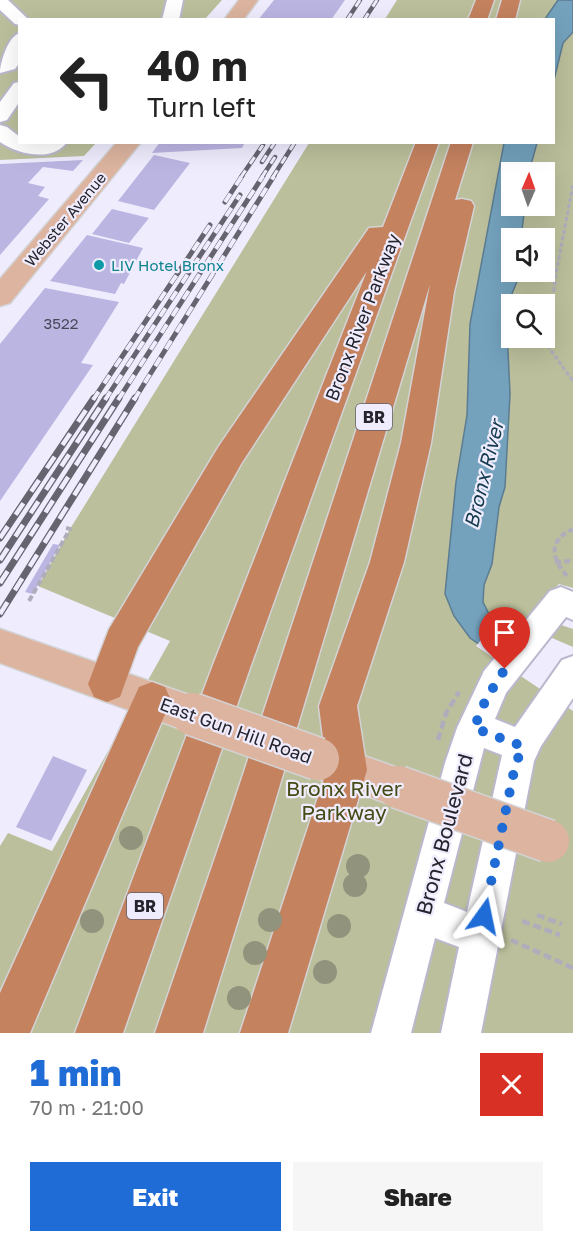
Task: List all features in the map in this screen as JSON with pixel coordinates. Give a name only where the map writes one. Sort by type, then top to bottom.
[{"type":"highway","points":[[478,18],[485,0]]},
{"type":"highway","points":[[506,18],[511,0]]},
{"type":"highway","name":"Bronx River Parkway","points":[[179,1033],[224,900],[461,144]]},
{"type":"highway","points":[[264,1033],[333,764],[338,706],[387,562],[413,454],[441,292],[472,168],[472,144]]},
{"type":"highway","points":[[107,684],[122,641],[230,455],[365,257],[425,150]]},
{"type":"highway","name":"Bronx River Parkway","points":[[99,1033],[232,665],[425,150]]},
{"type":"highway","points":[[6,1033],[152,700]]},
{"type":"main road","points":[[235,18],[249,0]]},
{"type":"main road","name":"Webster Avenue","points":[[0,297],[128,144]]},
{"type":"main road","name":"East Gun Hill Road","points":[[14,651],[560,845]]},
{"type":"street","points":[[171,18],[175,0]]},
{"type":"street","points":[[0,1],[19,18]]},
{"type":"street","points":[[0,68],[9,65],[18,43]]},
{"type":"street","points":[[0,116],[18,90]]},
{"type":"street","points":[[0,131],[10,142],[29,150],[47,149],[55,144]]},
{"type":"street","name":"Bronx Boulevard","points":[[391,1033],[474,728],[495,682],[561,611]]},
{"type":"street","points":[[460,1033],[491,936],[514,771],[522,746],[573,671]]},
{"type":"street","points":[[474,728],[522,746]]},
{"type":"street","points":[[422,914],[491,936]]},
{"type":"path","points":[[573,185],[556,273],[547,345],[573,381]]},
{"type":"path","points":[[29,601],[70,529],[63,527]]},
{"type":"path","points":[[561,570],[555,562],[556,539],[573,529]]},
{"type":"path","points":[[555,562],[573,561]]},
{"type":"path","points":[[537,915],[562,924]]},
{"type":"path","points":[[522,921],[561,935]]},
{"type":"path","points":[[491,936],[573,968]]},
{"type":"green space","points":[[0,0],[222,0],[206,18],[18,18],[18,144],[95,144],[84,156],[0,160]]},
{"type":"green space","name":"Bronx River Parkway","points":[[397,0],[573,0],[573,588],[559,584],[531,615],[573,629],[573,1033],[0,1033],[0,846],[8,833],[52,851],[170,641],[38,586],[70,529],[308,144],[555,144],[555,18],[386,18]]},
{"type":"water","points":[[558,0],[573,0],[573,32],[563,43],[555,76],[555,18],[546,18]]},
{"type":"water","name":"Bronx River","points":[[504,144],[537,144],[532,162],[501,162],[501,216],[524,216],[522,228],[501,228],[501,282],[517,282],[512,294],[501,294],[501,348],[508,348],[510,394],[505,487],[499,507],[492,564],[484,585],[483,602],[489,614],[573,650],[573,708],[470,638],[454,616],[445,594],[456,482],[467,415],[470,324]]},
{"type":"pier","points":[[501,616],[573,647],[573,711],[476,646]]},
{"type":"building","points":[[274,0],[345,0],[332,18],[260,18]]},
{"type":"building","points":[[159,144],[244,144],[242,148],[152,153]]},
{"type":"building","points":[[154,155],[190,163],[154,210],[118,201]]},
{"type":"building","points":[[83,160],[73,171],[43,167],[28,183],[45,187],[38,196],[49,199],[0,255],[0,164]]},
{"type":"building","points":[[112,209],[149,218],[129,243],[92,234]]},
{"type":"building","name":"LIV Hotel Bronx","points":[[87,235],[143,248],[124,284],[121,283],[115,294],[50,281]]},
{"type":"building","points":[[45,288],[119,302],[81,363],[93,365],[0,501],[0,344]]},
{"type":"building","points":[[53,544],[60,545],[33,594],[25,592]]},
{"type":"building","points":[[53,756],[87,770],[51,841],[16,827]]},
{"type":"railway","points":[[348,18],[360,0]]},
{"type":"railway","points":[[365,18],[377,0]]},
{"type":"railway","points":[[262,162],[274,144]]},
{"type":"railway","points":[[273,177],[294,144]]},
{"type":"railway","points":[[241,177],[263,145]]},
{"type":"railway","points":[[262,177],[275,157]]},
{"type":"railway","points":[[225,202],[242,176]]},
{"type":"railway","points":[[118,400],[263,176]]},
{"type":"railway","points":[[134,400],[274,176]]},
{"type":"railway","points":[[105,400],[240,195]]},
{"type":"railway","points":[[93,400],[210,225]]},
{"type":"railway","points":[[0,538],[94,398]]},
{"type":"railway","points":[[0,560],[106,398]]},
{"type":"railway","points":[[0,583],[119,398]]},
{"type":"railway","points":[[0,614],[135,398]]},
{"type":"place","name":"LIV Hotel Bronx","points":[[99,265]]},
{"type":"route","points":[[484,916],[514,771],[522,746],[474,728],[486,699],[505,669]]}]
